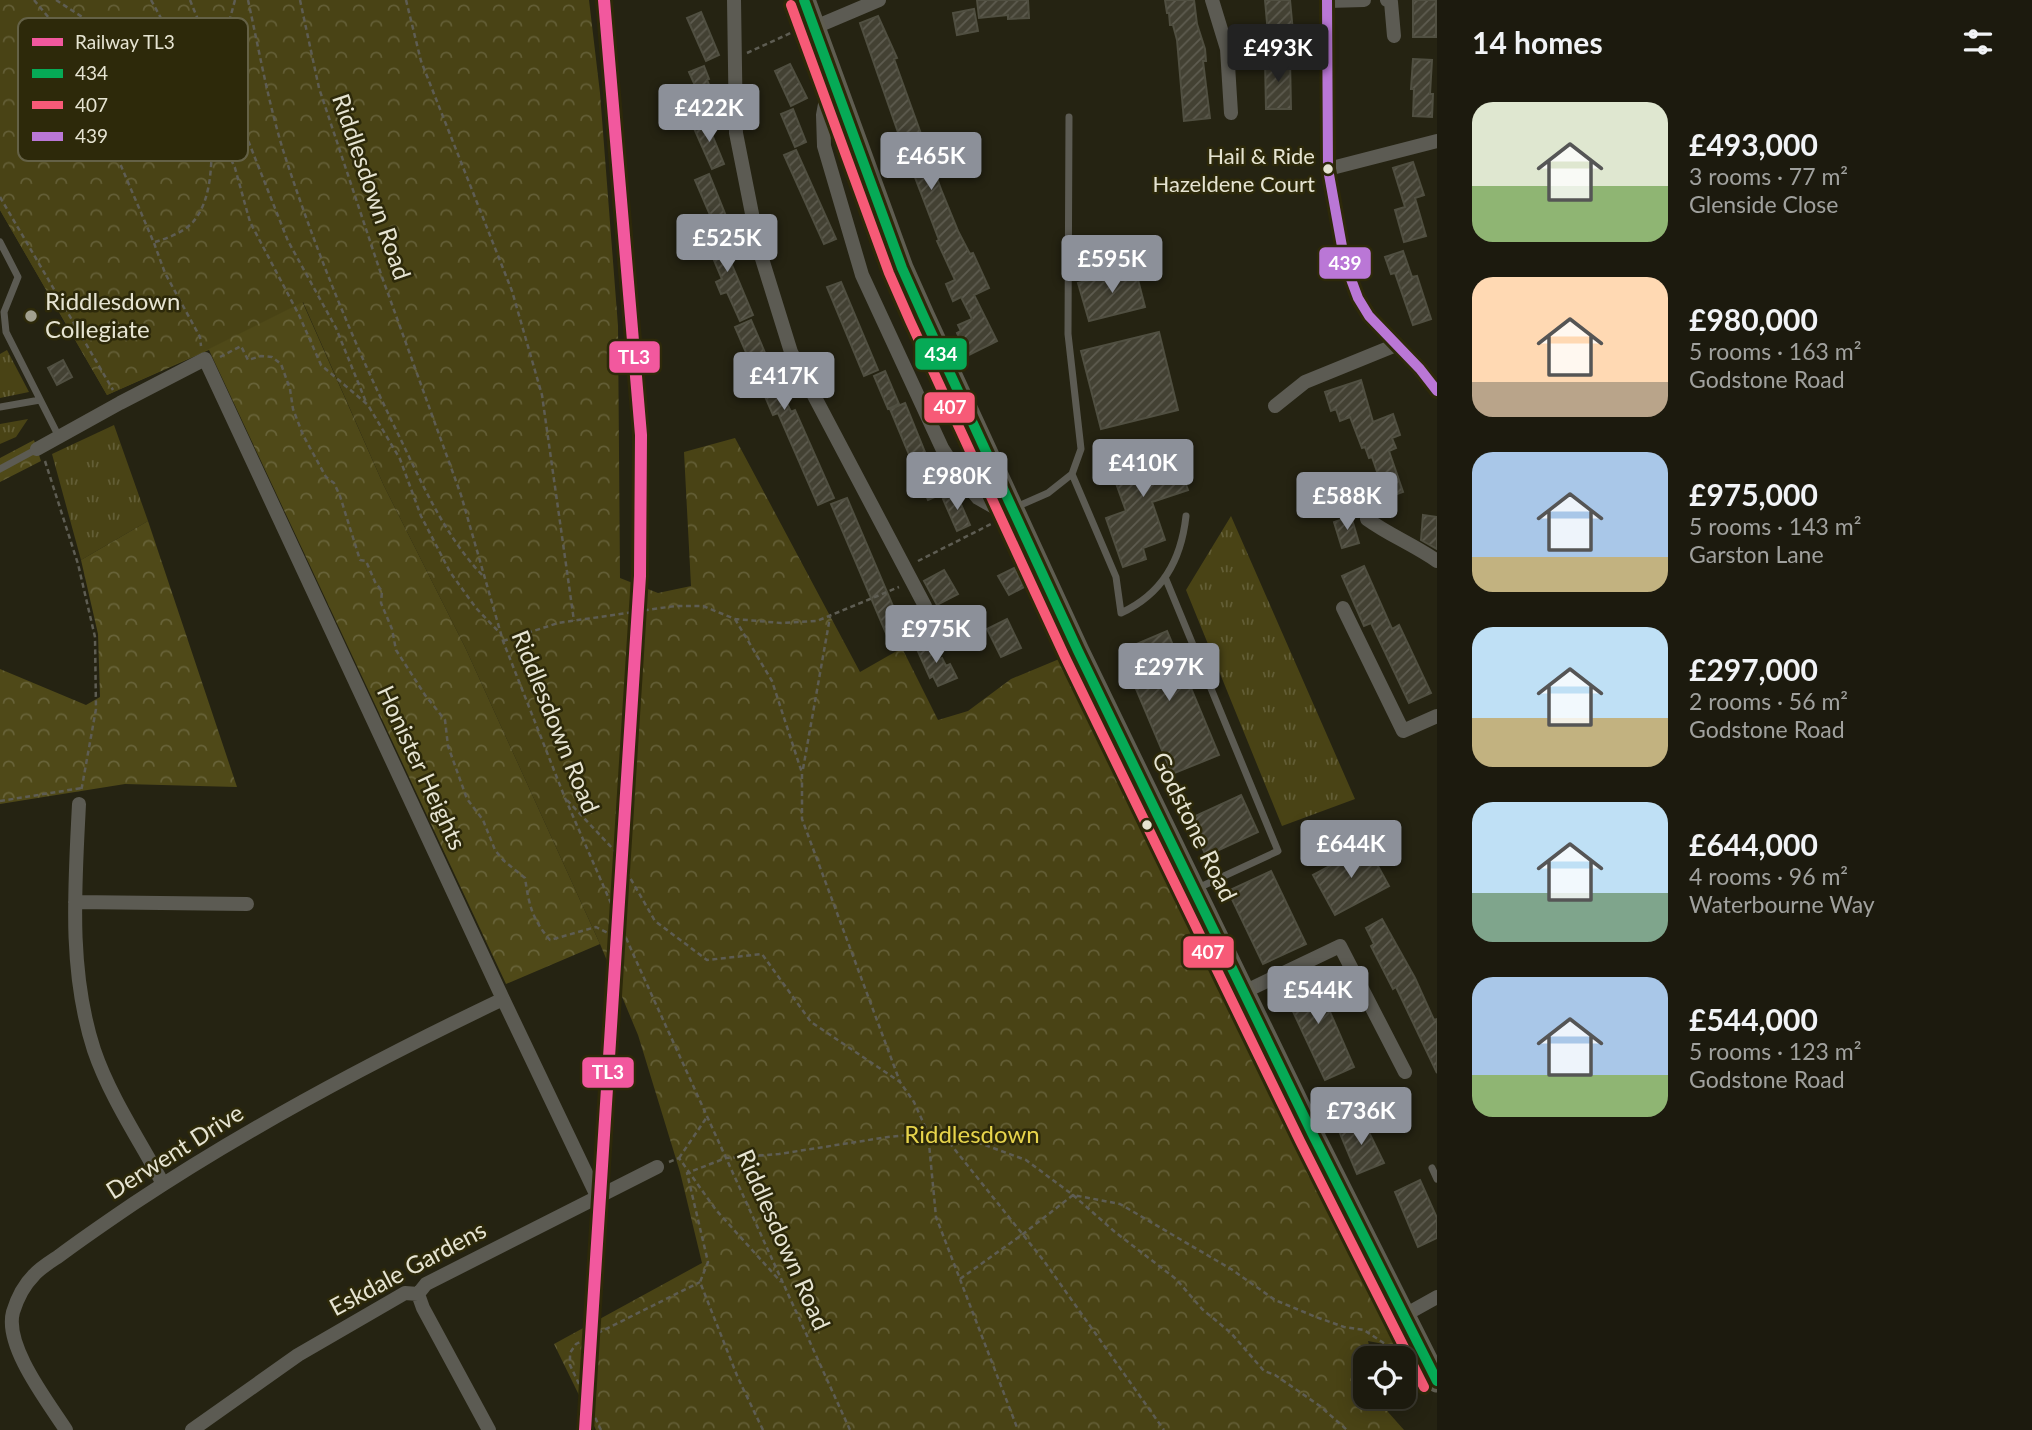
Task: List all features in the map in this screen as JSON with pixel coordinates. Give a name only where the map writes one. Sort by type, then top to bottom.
[{"type":"highway","name":"Godstone Road","points":[[804,0],[902,268],[1078,651],[1432,1373]]},
{"type":"street","points":[[734,0],[736,132],[759,249],[791,352],[925,606]]},
{"type":"street","points":[[812,23],[820,25],[879,0]]},
{"type":"street","points":[[1212,0],[1227,50],[1231,113]]},
{"type":"street","points":[[1364,0],[1328,1],[1328,169],[1345,263],[1357,298],[1369,316],[1420,369],[1437,391]]},
{"type":"street","points":[[1390,1],[1394,36]]},
{"type":"street","points":[[1227,50],[1328,43]]},
{"type":"street","name":"Godstone Road","points":[[830,74],[823,115],[824,146],[862,275],[943,448],[960,476],[978,498],[1015,514]]},
{"type":"street","points":[[1328,169],[1437,141]]},
{"type":"street","points":[[1275,406],[1305,382],[1396,345]]},
{"type":"street","points":[[39,449],[120,403],[207,361]]},
{"type":"street","name":"Honister Heights","points":[[207,361],[597,1196]]},
{"type":"street","points":[[1367,519],[1437,561]]},
{"type":"street","points":[[1343,608],[1403,731],[1437,716]]},
{"type":"street","points":[[79,804],[75,943],[82,999],[94,1050],[116,1098],[163,1184]]},
{"type":"street","points":[[75,902],[247,904]]},
{"type":"street","points":[[1244,992],[1340,946],[1405,1072]]},
{"type":"street","name":"Derwent Drive","points":[[66,1430],[23,1364],[15,1341],[12,1315],[23,1289],[35,1273],[163,1184],[259,1126],[379,1059],[503,999]]},
{"type":"street","name":"Eskdale Gardens","points":[[192,1430],[298,1354],[405,1293],[418,1294],[426,1284],[657,1167]]},
{"type":"street","points":[[418,1294],[489,1430]]},
{"type":"street","points":[[1403,1316],[1437,1297]]},
{"type":"lane","points":[[1015,514],[1072,474],[1081,449],[1068,334],[1069,117]]},
{"type":"lane","points":[[0,242],[18,277],[4,312],[6,332],[58,437]]},
{"type":"lane","points":[[0,407],[40,400]]},
{"type":"lane","points":[[0,470],[39,449]]},
{"type":"lane","points":[[1072,474],[1116,577],[1121,613],[1139,604],[1165,578],[1184,538],[1186,516]]},
{"type":"lane","points":[[1165,578],[1278,850],[1195,889]]},
{"type":"lane","points":[[1313,1135],[1405,1095]]},
{"type":"lane","points":[[1432,1168],[1437,1179]]},
{"type":"path","points":[[34,0],[49,18]]},
{"type":"path","points":[[56,0],[84,18]]},
{"type":"path","points":[[151,0],[161,18]]},
{"type":"path","points":[[190,0],[197,18]]},
{"type":"path","points":[[230,18],[235,0]]},
{"type":"path","points":[[248,0],[282,147],[310,227],[369,376],[446,529],[463,555],[485,578]]},
{"type":"path","name":"Riddlesdown Road","points":[[300,0],[319,88],[382,277],[461,495],[503,641],[565,798],[626,937],[850,1430]]},
{"type":"path","points":[[406,0],[421,61],[513,292],[542,395],[575,621]]},
{"type":"path","points":[[735,59],[812,23]]},
{"type":"path","points":[[248,141],[288,242],[335,328],[368,405],[400,459],[421,516],[450,572],[476,608],[501,634]]},
{"type":"path","points":[[119,161],[164,273],[200,337],[201,352],[207,361],[242,346],[248,360],[261,356],[272,357],[281,364],[303,435],[346,508],[346,520],[360,560],[366,561],[382,591],[381,603],[392,629],[396,650],[445,720],[448,746],[467,799],[483,820],[495,850],[525,878],[530,911],[543,932],[550,940],[596,927],[612,935],[626,937]]},
{"type":"path","points":[[154,243],[170,237],[192,223],[205,199],[211,161]]},
{"type":"path","points":[[232,161],[250,222],[299,315],[321,365],[368,405]]},
{"type":"path","points":[[0,197],[120,403]]},
{"type":"path","points":[[39,449],[78,564],[95,637],[96,709],[79,804]]},
{"type":"path","points":[[503,641],[558,623],[675,606],[703,606],[735,619],[781,623],[808,622],[831,617],[909,574],[975,532]]},
{"type":"path","points":[[831,617],[802,773],[802,819],[900,1082],[914,1102],[928,1133],[936,1217],[1018,1430]]},
{"type":"path","points":[[735,619],[772,681],[802,773]]},
{"type":"path","points":[[0,801],[82,788]]},
{"type":"path","points":[[565,798],[614,850],[655,921],[707,960],[762,954],[811,1022],[900,1082]]},
{"type":"path","points":[[657,1167],[679,1158],[707,1117]]},
{"type":"path","points":[[687,1173],[726,1158],[779,1154],[928,1133],[971,1140],[1026,1160],[1176,1279],[1202,1309],[1231,1333],[1264,1371],[1275,1375],[1320,1406],[1346,1430]]},
{"type":"path","points":[[944,1136],[1044,1261],[1164,1430]]},
{"type":"path","points":[[679,1158],[687,1173],[716,1210],[783,1284]]},
{"type":"path","points":[[601,1430],[570,1365],[570,1353],[576,1344],[700,1282],[708,1262],[687,1173]]},
{"type":"path","points":[[959,1279],[1073,1195],[1119,1204],[1231,1269],[1275,1300],[1345,1327],[1364,1330],[1432,1373]]},
{"type":"path","points":[[700,1282],[738,1378],[763,1430]]},
{"type":"green space","points":[[0,0],[23,18],[18,18],[18,161],[203,161],[260,206],[384,486],[465,647],[600,944],[506,984],[209,350],[107,395],[0,210]]},
{"type":"green space","name":"Riddlesdown","points":[[0,0],[589,0],[600,93],[618,326],[620,578],[658,593],[691,586],[684,452],[735,438],[860,672],[902,648],[938,720],[968,711],[1011,679],[1064,657],[1404,1346],[1368,1341],[1369,1346],[1353,1346],[1353,1409],[1387,1409],[1404,1430],[596,1430],[554,1344],[702,1263],[680,1172],[638,1035],[600,944],[465,647],[384,486],[303,302],[209,349],[107,395],[0,210]]},
{"type":"green space","points":[[7,350],[29,392],[0,398],[0,354]]},
{"type":"green space","points":[[28,419],[16,437],[0,444],[0,424]]},
{"type":"green space","points":[[114,425],[148,521],[81,560],[52,454]]},
{"type":"green space","points":[[34,440],[41,461],[0,482],[0,458]]},
{"type":"green space","points":[[1231,516],[1355,799],[1282,826],[1186,590]]},
{"type":"green space","points":[[148,521],[237,787],[125,784],[0,804],[0,669],[86,705],[100,697],[98,634],[81,560]]},
{"type":"building","points":[[977,0],[1028,0],[1029,18],[1008,19],[1008,15],[979,18]]},
{"type":"building","points":[[1165,0],[1194,0],[1197,24],[1205,49],[1206,61],[1203,61],[1210,118],[1184,121],[1177,40],[1173,25],[1170,25]]},
{"type":"building","points":[[1265,0],[1290,0],[1293,32],[1268,34]]},
{"type":"building","points":[[1413,0],[1436,0],[1436,37],[1413,37]]},
{"type":"building","points":[[974,9],[978,31],[957,35],[953,13]]},
{"type":"building","points":[[701,12],[719,55],[706,61],[687,18]]},
{"type":"building","points":[[878,16],[897,58],[894,59],[942,192],[958,231],[970,254],[973,253],[989,288],[974,295],[997,341],[967,356],[957,333],[961,331],[958,325],[972,319],[961,297],[953,301],[946,284],[955,280],[937,241],[939,240],[860,23]]},
{"type":"building","points":[[1290,59],[1291,109],[1266,109],[1265,60]]},
{"type":"building","points":[[1413,59],[1432,60],[1432,117],[1413,116]]},
{"type":"building","points":[[790,64],[807,98],[791,106],[775,71]]},
{"type":"building","points":[[704,66],[720,110],[708,115],[689,72]]},
{"type":"building","points":[[793,109],[806,142],[795,147],[781,114]]},
{"type":"building","points":[[706,120],[724,164],[712,169],[693,126]]},
{"type":"building","points":[[796,150],[836,239],[824,244],[784,155]]},
{"type":"building","points":[[1413,162],[1424,195],[1415,198],[1426,236],[1404,242],[1395,210],[1405,207],[1393,168]]},
{"type":"building","points":[[709,174],[726,216],[713,222],[695,180]]},
{"type":"building","points":[[716,227],[753,315],[740,321],[727,292],[721,294],[716,282],[722,279],[702,232]]},
{"type":"building","points":[[1403,251],[1412,277],[1417,276],[1431,319],[1413,325],[1395,273],[1391,274],[1385,257]]},
{"type":"building","points":[[1135,268],[1145,307],[1089,321],[1078,283]]},
{"type":"building","points":[[841,282],[878,370],[864,376],[827,287]]},
{"type":"building","points":[[751,320],[784,397],[791,412],[795,410],[834,498],[818,505],[778,413],[773,415],[735,327]]},
{"type":"building","points":[[1159,332],[1178,410],[1101,429],[1081,351]]},
{"type":"building","points":[[63,360],[72,377],[57,385],[48,368]]},
{"type":"building","points":[[885,371],[899,404],[888,409],[874,376]]},
{"type":"building","points":[[1361,380],[1373,422],[1393,414],[1400,435],[1392,438],[1396,448],[1389,451],[1403,492],[1386,498],[1372,457],[1369,458],[1365,447],[1362,448],[1350,417],[1340,421],[1336,409],[1331,411],[1325,392]]},
{"type":"building","points":[[905,403],[942,494],[928,500],[890,409]]},
{"type":"building","points":[[1172,444],[1188,490],[1152,502],[1165,540],[1143,548],[1146,559],[1123,567],[1106,518],[1126,511],[1108,461],[1134,452],[1135,457]]},
{"type":"building","points":[[956,493],[970,525],[957,531],[943,499]]},
{"type":"building","points":[[847,498],[907,639],[891,645],[831,504]]},
{"type":"building","points":[[1423,515],[1437,517],[1437,549],[1421,540]]},
{"type":"building","points":[[1351,516],[1359,543],[1342,548],[1334,522]]},
{"type":"building","points":[[1364,566],[1392,629],[1399,625],[1431,693],[1409,703],[1371,623],[1364,626],[1342,576]]},
{"type":"building","points":[[1014,568],[1024,587],[1009,595],[998,576]]},
{"type":"building","points":[[944,570],[958,594],[937,605],[924,581]]},
{"type":"building","points":[[1007,619],[1021,648],[1001,657],[987,629]]},
{"type":"building","points":[[1167,631],[1219,755],[1172,774],[1120,651]]},
{"type":"building","points":[[929,642],[937,660],[942,658],[946,666],[950,664],[957,678],[938,686],[933,676],[930,678],[916,647]]},
{"type":"building","points":[[1241,795],[1258,832],[1206,856],[1189,819]]},
{"type":"building","points":[[1367,846],[1389,886],[1335,915],[1313,875]]},
{"type":"building","points":[[1271,871],[1306,944],[1263,964],[1228,891]]},
{"type":"building","points":[[1382,919],[1415,978],[1434,1020],[1437,1019],[1437,1073],[1396,987],[1393,989],[1371,946],[1374,944],[1366,928]]},
{"type":"building","points":[[1313,973],[1354,1067],[1325,1080],[1282,988]]},
{"type":"building","points":[[1363,1120],[1384,1163],[1357,1174],[1339,1131]]},
{"type":"building","points":[[1420,1180],[1437,1218],[1437,1238],[1418,1247],[1395,1192]]},
{"type":"rail line","name":"TL3","points":[[585,1430],[640,576],[641,435],[604,0]]},
{"type":"transit line","name":"434","points":[[804,0],[902,268],[923,315],[1078,651],[1313,1135],[1437,1381]]},
{"type":"transit line","name":"439","points":[[1327,0],[1328,169],[1345,263],[1358,298],[1369,316],[1420,369],[1437,391]]},
{"type":"transit line","name":"407","points":[[791,5],[889,273],[910,321],[1065,657],[1300,1141],[1424,1387]]},
{"type":"place","name":"Hail & Ride Hazeldene Court","points":[[1328,169]]},
{"type":"place","name":"Riddlesdown Collegiate","points":[[31,316]]}]
